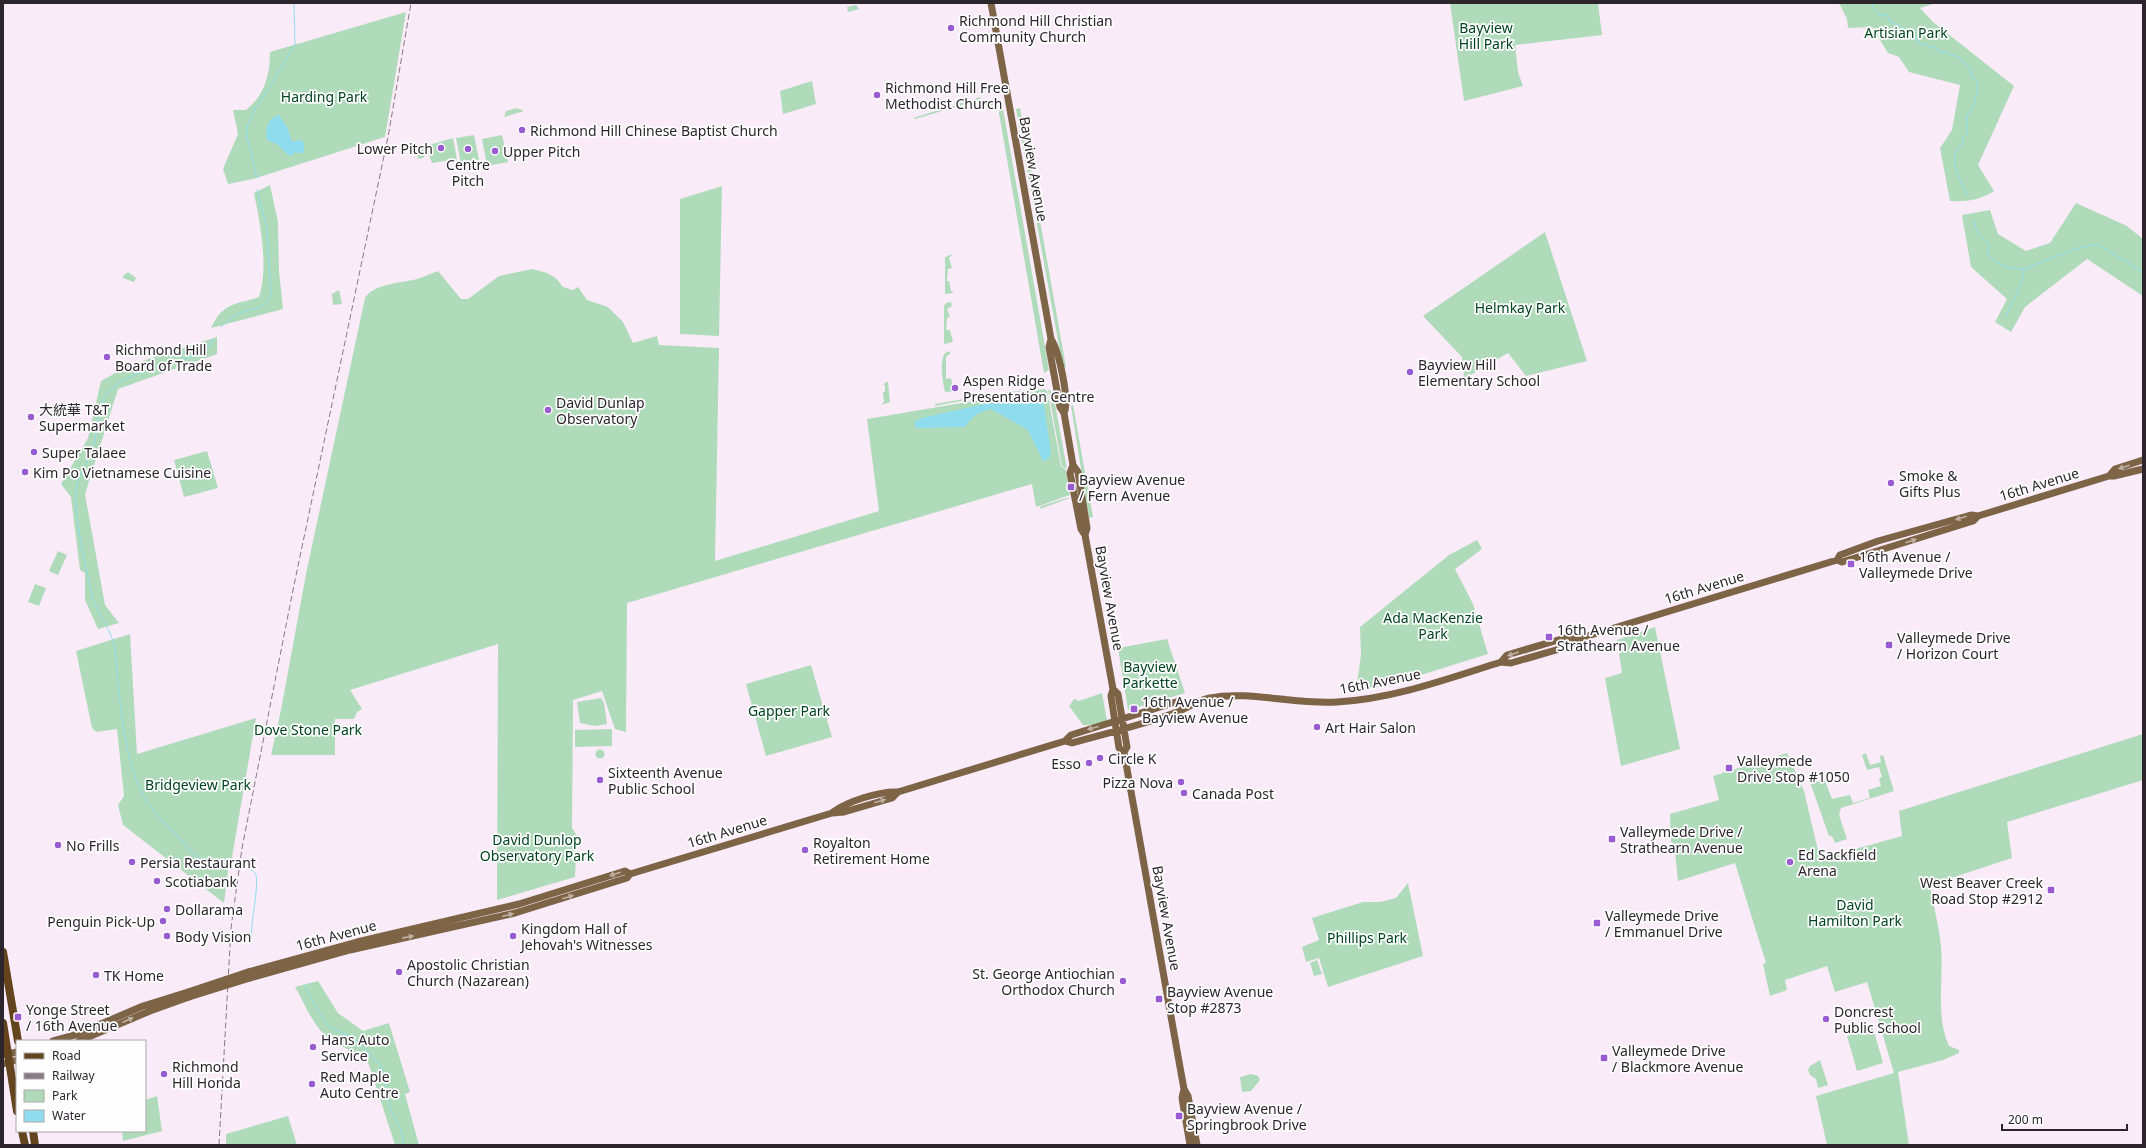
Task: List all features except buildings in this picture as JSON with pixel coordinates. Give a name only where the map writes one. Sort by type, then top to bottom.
[{"type":"main road","name":"Bayview Avenue","points":[[991,3],[1051,339],[1056,346],[1064,389],[1067,407],[1064,413],[1073,465],[1078,472],[1087,528],[1085,535],[1113,689],[1111,696],[1116,730],[1119,748],[1124,752]]},
{"type":"main road","name":"16th Avenue","points":[[2109,476],[2114,470],[2143,460]]},
{"type":"main road","name":"16th Avenue","points":[[81,1040],[189,995],[249,975],[357,942],[519,904],[625,871],[630,874],[832,813],[842,805],[888,791],[898,792],[1065,741],[1071,735],[1123,720],[1176,702],[1189,704],[1218,697],[1254,697],[1297,701],[1336,702],[1412,690],[1501,662],[1507,655],[1565,638],[1578,639],[1837,560],[1840,555],[1878,541],[1971,515],[1978,516],[2109,476],[2143,469]]},
{"type":"main road","name":"Bayview Avenue","points":[[1113,689],[1118,694],[1123,720],[1127,747],[1124,752],[1184,1089],[1188,1096],[1197,1145]]},
{"type":"main road","name":"16th Avenue","points":[[1065,741],[1072,743],[1178,712],[1189,704]]},
{"type":"main road","points":[[3,952],[18,1040]]},
{"type":"main road","name":"16th Avenue","points":[[57,1040],[75,1035],[143,1006],[189,995]]},
{"type":"main road","points":[[3,1023],[5,1059],[16,1107]]},
{"type":"main road","points":[[5,1059],[16,1053]]},
{"type":"main road","points":[[5,1059],[16,1060]]},
{"type":"main road","name":"Bayview Avenue","points":[[1184,1089],[1182,1098],[1190,1145]]},
{"type":"main road","points":[[22,1132],[25,1145]]},
{"type":"main road","points":[[33,1132],[35,1145]]},
{"type":"green space","name":"Bayview Hill Park","points":[[1450,3],[1598,3],[1602,35],[1515,45],[1518,72],[1523,86],[1464,101]]},
{"type":"green space","name":"Artisian Park","points":[[1839,3],[1936,3],[1920,8],[1933,22],[2014,86],[1978,165],[1994,191],[1973,200],[1950,201],[1940,148],[1952,130],[1960,85],[1909,72],[1899,57],[1888,53],[1872,27],[1848,28],[1847,19]]},
{"type":"green space","points":[[856,5],[859,9],[848,12],[847,7]]},
{"type":"green space","name":"Harding Park","points":[[406,12],[385,137],[253,179],[228,184],[223,169],[238,134],[233,110],[246,110],[258,98],[265,84],[269,68],[270,52]]},
{"type":"green space","points":[[812,81],[816,104],[783,114],[780,91]]},
{"type":"green space","points":[[981,97],[979,100],[915,119],[913,118]]},
{"type":"green space","points":[[993,101],[998,102],[998,104],[968,110]]},
{"type":"green space","points":[[1000,105],[1003,109],[1049,370],[1044,373],[999,113]]},
{"type":"green space","points":[[517,108],[524,111],[504,117],[506,111]]},
{"type":"green space","points":[[1020,108],[1066,367],[1063,368],[1016,109]]},
{"type":"green space","name":"Centre Pitch","points":[[474,135],[479,160],[461,164],[456,138]]},
{"type":"green space","name":"Upper Pitch","points":[[502,135],[508,162],[487,166],[482,139]]},
{"type":"green space","name":"Lower Pitch","points":[[453,138],[457,159],[432,163],[428,152],[423,158],[418,159],[416,149]]},
{"type":"green space","points":[[270,185],[278,222],[279,271],[283,309],[211,328],[220,313],[225,309],[236,303],[259,297],[262,285],[263,259],[261,231],[254,193]]},
{"type":"green space","points":[[722,186],[719,336],[680,334],[680,199]]},
{"type":"green space","points":[[2076,203],[2127,226],[2143,239],[2143,296],[2087,259],[2025,307],[2011,332],[1995,322],[2007,299],[1971,267],[1962,215],[1990,210],[1998,234],[2026,251],[2050,243]]},
{"type":"green space","name":"Helmkay Park","points":[[1545,232],[1587,361],[1526,376],[1508,353],[1464,379],[1462,357],[1423,316]]},
{"type":"green space","points":[[953,254],[949,258],[952,268],[948,269],[947,281],[949,281],[951,291],[954,293],[945,294],[945,257]]},
{"type":"green space","points":[[532,269],[542,271],[550,275],[563,287],[573,290],[578,287],[587,300],[608,307],[623,322],[633,343],[657,336],[659,345],[719,348],[715,561],[879,511],[867,419],[1045,389],[1047,391],[1061,466],[1066,470],[1070,495],[1036,507],[1032,484],[627,603],[626,732],[615,729],[602,691],[573,700],[572,828],[577,836],[575,877],[497,900],[498,644],[350,690],[362,709],[357,712],[354,719],[335,719],[335,755],[271,755],[281,710],[306,574],[365,298],[369,293],[382,286],[417,279],[438,271],[461,299],[468,299],[499,276]]},
{"type":"green space","points":[[128,272],[136,278],[134,282],[123,278],[123,276]]},
{"type":"green space","points":[[339,290],[342,304],[333,305],[332,294]]},
{"type":"green space","points":[[951,302],[952,306],[947,309],[950,317],[947,318],[946,330],[950,330],[953,342],[944,344],[944,306],[946,303]]},
{"type":"green space","points":[[217,337],[217,354],[118,389],[85,494],[105,605],[119,623],[98,629],[85,600],[85,573],[80,570],[71,497],[61,484],[88,438],[101,381],[130,365]]},
{"type":"green space","points":[[950,351],[950,354],[946,357],[946,379],[951,378],[953,388],[956,391],[945,392],[942,361],[945,353]]},
{"type":"green space","points":[[888,382],[890,402],[881,405],[884,402],[883,392],[885,392],[885,385],[883,385]]},
{"type":"green space","points":[[1048,387],[972,399],[971,397]]},
{"type":"green space","points":[[1048,389],[1053,393],[1067,469],[1062,466]]},
{"type":"green space","points":[[971,399],[935,406],[935,404]]},
{"type":"green space","points":[[1073,405],[1093,517],[1089,518],[1071,406]]},
{"type":"green space","points":[[207,451],[218,488],[184,497],[174,460]]},
{"type":"green space","points":[[1070,498],[1040,509],[1041,506]]},
{"type":"green space","name":"Ada MacKenzie Park","points":[[1477,540],[1482,549],[1455,569],[1473,604],[1488,654],[1389,685],[1356,690],[1361,655],[1360,627],[1449,555]]},
{"type":"green space","points":[[58,551],[67,555],[58,575],[49,571]]},
{"type":"green space","points":[[35,584],[46,588],[39,606],[28,602]]},
{"type":"green space","points":[[1655,627],[1680,749],[1621,766],[1605,678],[1622,673],[1617,640]]},
{"type":"green space","name":"Bridgeview Park","points":[[130,634],[137,754],[256,718],[231,863],[229,863],[224,903],[123,825],[118,805],[124,796],[117,729],[96,732],[92,728],[76,651]]},
{"type":"green space","name":"Bayview Parkette","points":[[1167,639],[1185,693],[1128,710],[1118,648]]},
{"type":"green space","name":"Gapper Park","points":[[811,665],[832,737],[766,756],[746,684]]},
{"type":"green space","points":[[1102,693],[1107,720],[1098,725],[1083,725],[1069,706],[1074,699],[1079,701]]},
{"type":"green space","points":[[601,698],[604,703],[607,724],[595,726],[580,723],[577,702]]},
{"type":"green space","points":[[612,729],[612,746],[575,747],[575,730]]},
{"type":"green space","name":"David Hamilton Park","points":[[2143,734],[2143,780],[2007,822],[2012,858],[1930,885],[1941,946],[1942,1022],[1949,1046],[1959,1050],[1959,1053],[1943,1060],[1898,1072],[1909,1145],[1827,1145],[1816,1096],[1894,1073],[1867,982],[1835,992],[1827,966],[1785,980],[1787,990],[1770,996],[1763,964],[1766,963],[1735,863],[1678,881],[1674,843],[1671,842],[1670,814],[1719,800],[1713,776],[1787,753],[1804,791],[1820,859],[1902,836],[1899,811]]},
{"type":"green space","points":[[600,749],[605,754],[600,759],[595,754]]},
{"type":"green space","points":[[1866,753],[1870,765],[1881,762],[1880,756],[1883,755],[1894,791],[1841,808],[1839,815],[1847,839],[1835,843],[1832,836],[1829,836],[1810,782],[1825,781],[1832,799],[1850,795],[1853,803],[1870,798],[1868,790],[1881,786],[1879,778],[1882,777],[1879,767],[1867,770],[1862,755]]},
{"type":"green space","name":"Phillips Park","points":[[1408,883],[1423,956],[1328,987],[1319,958],[1306,962],[1302,947],[1319,940],[1312,918],[1363,902],[1380,902],[1396,898]]},
{"type":"green space","points":[[1317,960],[1322,974],[1314,976],[1310,963]]},
{"type":"green space","points":[[318,981],[338,1013],[363,1031],[389,1023],[410,1092],[405,1094],[419,1145],[395,1145],[366,1059],[329,1039],[312,1019],[295,987]]},
{"type":"green space","points":[[1873,1028],[1883,1063],[1857,1071],[1847,1036]]},
{"type":"green space","points":[[1820,1060],[1828,1085],[1818,1088],[1816,1079],[1810,1075],[1808,1070],[1810,1066]]},
{"type":"green space","points":[[1251,1074],[1258,1076],[1260,1080],[1251,1091],[1242,1092],[1240,1077]]},
{"type":"green space","points":[[157,1096],[162,1131],[123,1141],[122,1132],[146,1132],[146,1100]]},
{"type":"green space","points":[[288,1116],[297,1145],[226,1145],[226,1134]]},
{"type":"water","points":[[279,115],[288,129],[292,142],[300,140],[304,143],[304,153],[297,153],[296,150],[293,155],[289,156],[277,144],[267,140],[266,132],[268,124],[272,118]]},
{"type":"water","points":[[1031,397],[1042,402],[1044,406],[1051,453],[1049,458],[1043,461],[1028,430],[991,409],[976,415],[965,427],[916,428],[914,422],[922,418],[980,405]]},
{"type":"waterway","points":[[257,178],[247,137],[247,127],[255,108],[266,93],[295,44],[294,3]]},
{"type":"waterway","points":[[1873,3],[1872,6],[1880,16],[1887,14],[1889,21],[1914,33],[1919,43],[1938,49],[1939,53],[1945,52],[1960,58],[1969,67],[1972,77],[1976,80],[1978,86],[1974,105],[1967,116],[1967,134],[1963,138],[1963,143],[1955,155],[1956,169],[1968,196]]},
{"type":"waterway","points":[[221,327],[237,314],[262,306],[269,300],[271,295],[267,229],[257,190]]},
{"type":"waterway","points":[[1974,221],[1978,233],[1987,242],[1990,248],[1987,253],[1994,261],[2003,266],[2024,269],[2075,249],[2097,244],[2143,272]]},
{"type":"waterway","points":[[2006,317],[2022,281],[2024,269]]},
{"type":"waterway","points":[[213,339],[206,351],[199,355],[138,373],[116,385],[108,392],[102,403],[98,416],[94,444],[78,482],[75,497],[81,542],[93,598],[114,643],[124,729],[133,770],[139,787],[154,811],[195,855],[212,865],[229,866]]},
{"type":"waterway","points":[[248,869],[252,870],[256,875],[257,880],[251,944]]},
{"type":"waterway","points":[[304,985],[324,1021],[331,1028],[350,1036],[359,1043],[380,1065],[383,1072],[391,1111],[401,1129],[404,1145]]},
{"type":"railway","points":[[219,1145],[231,928],[242,848],[294,585],[388,137],[411,3]]},
{"type":"place","name":"Richmond Hill Christian Community Church","points":[[951,28]]},
{"type":"place","name":"Richmond Hill Free Methodist Church","points":[[877,95]]},
{"type":"place","name":"Richmond Hill Chinese Baptist Church","points":[[522,130]]},
{"type":"place","name":"Lower Pitch","points":[[441,148]]},
{"type":"place","name":"Centre Pitch","points":[[468,149]]},
{"type":"place","name":"Upper Pitch","points":[[495,151]]},
{"type":"place","name":"Richmond Hill Board of Trade","points":[[107,357]]},
{"type":"place","name":"Bayview Hill Elementary School","points":[[1410,372]]},
{"type":"place","name":"Aspen Ridge Presentation Centre","points":[[955,388]]},
{"type":"place","name":"David Dunlap Observatory","points":[[548,410]]},
{"type":"place","name":"大統華 T&T Supermarket","points":[[31,417]]},
{"type":"place","name":"Super Talaee","points":[[34,452]]},
{"type":"place","name":"Kim Po Vietnamese Cuisine","points":[[25,472]]},
{"type":"place","name":"Smoke & Gifts Plus","points":[[1891,483]]},
{"type":"place","name":"Bayview Avenue / Fern Avenue","points":[[1071,487]]},
{"type":"place","name":"16th Avenue / Valleymede Drive","points":[[1851,564]]},
{"type":"place","name":"16th Avenue / Strathearn Avenue","points":[[1549,637]]},
{"type":"place","name":"Valleymede Drive / Horizon Court","points":[[1889,645]]},
{"type":"place","name":"16th Avenue / Bayview Avenue","points":[[1134,709]]},
{"type":"place","name":"Art Hair Salon","points":[[1317,727]]},
{"type":"place","name":"Circle K","points":[[1100,758]]},
{"type":"place","name":"Esso","points":[[1089,763]]},
{"type":"place","name":"Valleymede Drive Stop #1050","points":[[1729,768]]},
{"type":"place","name":"Sixteenth Avenue Public School","points":[[600,780]]},
{"type":"place","name":"Pizza Nova","points":[[1181,782]]},
{"type":"place","name":"Canada Post","points":[[1184,793]]},
{"type":"place","name":"Valleymede Drive / Strathearn Avenue","points":[[1612,839]]},
{"type":"place","name":"No Frills","points":[[58,845]]},
{"type":"place","name":"Royalton Retirement Home","points":[[805,850]]},
{"type":"place","name":"Persia Restaurant","points":[[132,862]]},
{"type":"place","name":"Ed Sackfield Arena","points":[[1790,862]]},
{"type":"place","name":"Scotiabank","points":[[157,881]]},
{"type":"place","name":"West Beaver Creek Road Stop #2912","points":[[2051,890]]},
{"type":"place","name":"Dollarama","points":[[167,909]]},
{"type":"place","name":"Penguin Pick-Up","points":[[163,921]]},
{"type":"place","name":"Valleymede Drive / Emmanuel Drive","points":[[1597,923]]},
{"type":"place","name":"Body Vision","points":[[167,936]]},
{"type":"place","name":"Kingdom Hall of Jehovah's Witnesses","points":[[513,936]]},
{"type":"place","name":"Apostolic Christian Church (Nazarean)","points":[[399,972]]},
{"type":"place","name":"TK Home","points":[[96,975]]},
{"type":"place","name":"St. George Antiochian Orthodox Church","points":[[1123,981]]},
{"type":"place","name":"Bayview Avenue Stop #2873","points":[[1159,999]]},
{"type":"place","name":"Yonge Street / 16th Avenue","points":[[18,1017]]},
{"type":"place","name":"Doncrest Public School","points":[[1826,1019]]},
{"type":"place","name":"Hans Auto Service","points":[[313,1047]]},
{"type":"place","name":"Valleymede Drive / Blackmore Avenue","points":[[1604,1058]]},
{"type":"place","name":"Richmond Hill Honda","points":[[164,1074]]},
{"type":"place","name":"Red Maple Auto Centre","points":[[312,1084]]},
{"type":"place","name":"Bayview Avenue / Springbrook Drive","points":[[1179,1116]]},
{"type":"park label","name":"Dove Stone Park","points":[[308,729]]},
{"type":"park label","name":"David Dunlop Observatory Park","points":[[537,848]]}]
